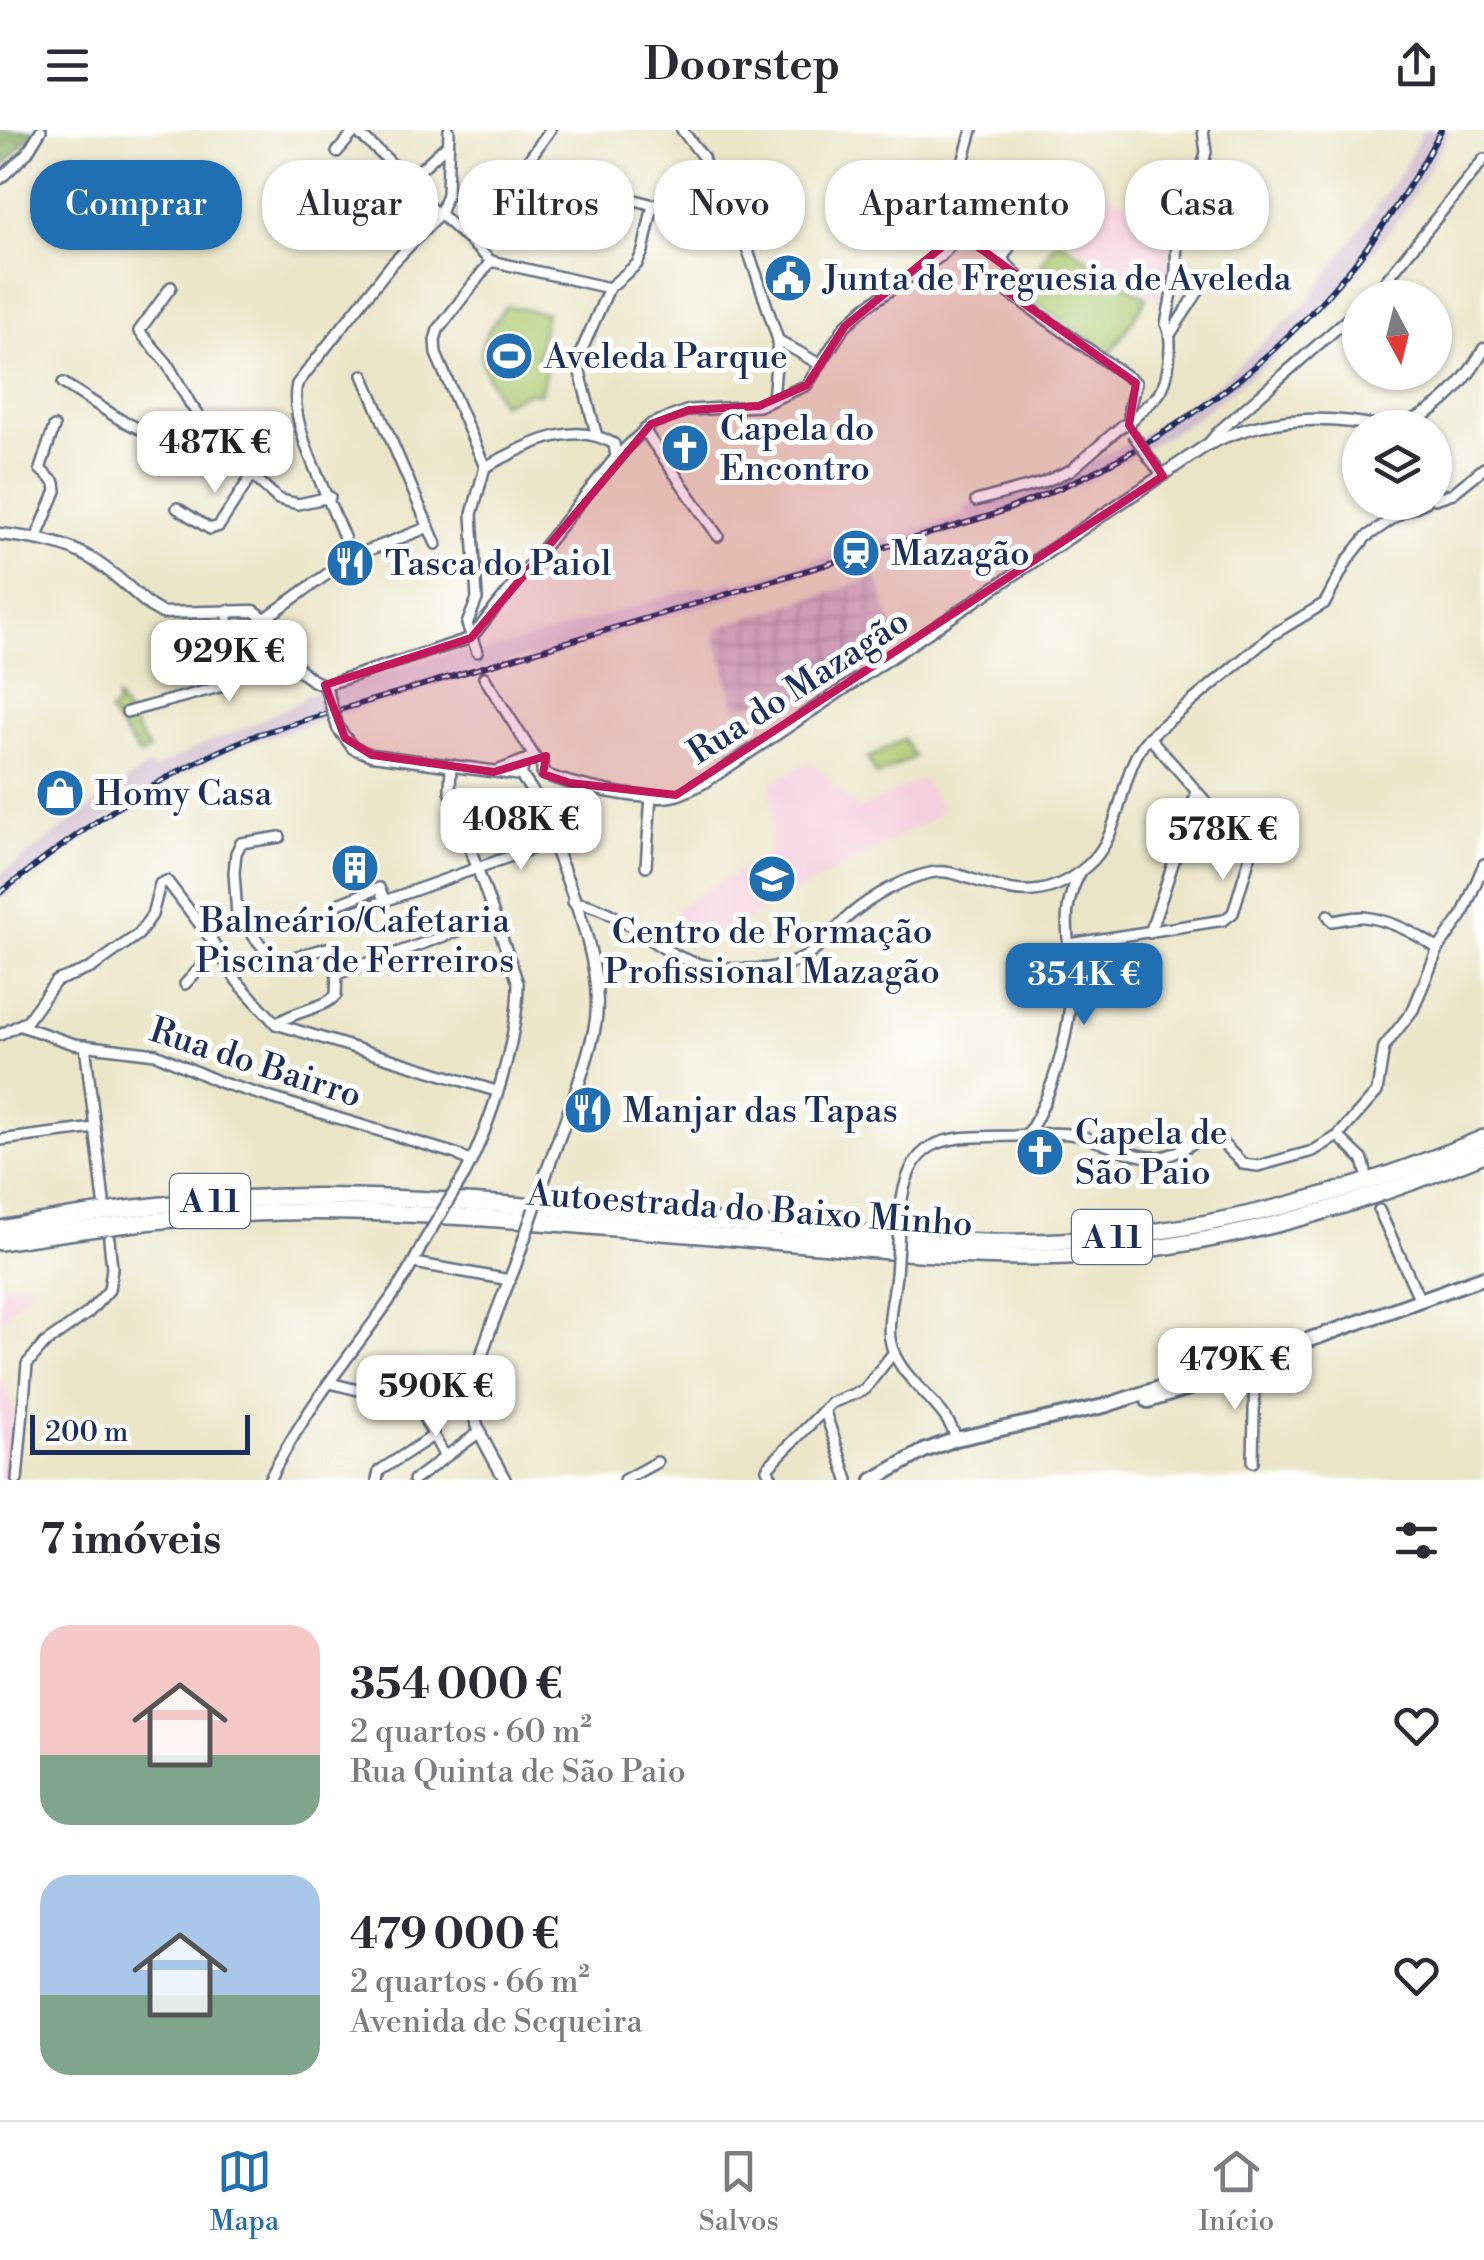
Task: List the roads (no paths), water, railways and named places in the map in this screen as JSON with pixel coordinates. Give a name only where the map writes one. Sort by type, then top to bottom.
[{"type":"highway","name":"Autoestrada do Baixo Minho","points":[[0,1229],[174,1204],[352,1196],[919,1238],[1074,1241],[1209,1225],[1287,1207],[1356,1188],[1484,1138]]},
{"type":"highway","name":"Autoestrada do Baixo Minho","points":[[0,1242],[176,1218],[258,1212],[350,1212],[464,1217],[920,1253],[1071,1256],[1210,1240],[1296,1221],[1484,1154]]},
{"type":"main road","points":[[1077,1413],[1484,1277]]},
{"type":"main road","points":[[872,1480],[924,1451],[956,1439],[1166,1396],[1316,1336]]},
{"type":"street","points":[[0,179],[27,153],[41,130]]},
{"type":"street","points":[[337,152],[356,130],[388,160],[426,206],[458,229]]},
{"type":"street","points":[[352,557],[298,423],[294,398],[297,384],[392,264],[440,214],[446,194],[449,130]]},
{"type":"street","points":[[528,160],[550,130]]},
{"type":"street","points":[[682,130],[704,160]]},
{"type":"street","points":[[964,160],[972,130]]},
{"type":"street","points":[[1171,332],[1166,324],[1176,272],[1177,227],[1198,186],[1206,152],[1203,130]]},
{"type":"street","points":[[432,160],[448,146]]},
{"type":"street","points":[[1387,280],[1484,159]]},
{"type":"street","points":[[1030,194],[1036,198],[1030,216],[1004,256],[1023,196],[1030,194]]},
{"type":"street","points":[[596,433],[576,360],[609,288],[637,264],[644,251],[653,205],[634,200]]},
{"type":"street","points":[[481,250],[491,261],[609,288]]},
{"type":"street","points":[[747,250],[778,340],[773,400]]},
{"type":"street","points":[[325,685],[471,638],[616,457],[651,424],[689,410],[759,406],[808,385],[845,326],[946,250]]},
{"type":"street","points":[[992,250],[1004,256],[1016,275],[1009,293],[1136,383],[1129,408],[1131,429],[1163,476]]},
{"type":"street","points":[[477,652],[467,624],[478,599],[472,514],[485,467],[436,354],[435,340],[438,330],[491,261]]},
{"type":"street","points":[[1131,429],[1163,386],[1171,332],[1205,281]]},
{"type":"street","points":[[171,287],[139,331],[167,363],[191,405],[222,446],[278,499],[288,503],[330,496]]},
{"type":"street","points":[[1208,446],[1218,431],[1342,324]]},
{"type":"street","points":[[778,340],[820,364]]},
{"type":"street","name":"Rua do Mazagão","points":[[1428,410],[1457,390],[1484,348]]},
{"type":"street","points":[[364,375],[436,544]]},
{"type":"street","points":[[63,383],[158,438],[222,446]]},
{"type":"street","name":"Rua do Mazagão","points":[[523,772],[650,796],[676,795],[705,782],[1208,446],[1246,428],[1270,422],[1342,419]]},
{"type":"street","points":[[976,501],[1042,483],[1071,470],[1123,426],[1131,429]]},
{"type":"street","points":[[36,539],[56,491],[55,483],[40,469],[54,427]]},
{"type":"street","points":[[614,444],[642,432]]},
{"type":"street","points":[[642,432],[718,536]]},
{"type":"street","points":[[485,467],[546,437],[596,433],[614,444],[616,457]]},
{"type":"street","points":[[1452,494],[1484,468]]},
{"type":"street","points":[[177,508],[210,529],[219,526],[252,476]]},
{"type":"street","points":[[573,902],[616,918],[672,956],[709,966],[754,968],[785,965],[811,954],[870,900],[926,873],[960,875],[1011,893],[1048,888],[1094,859],[1108,837],[1136,754],[1149,737],[1272,635],[1325,603],[1366,538],[1391,520]]},
{"type":"street","points":[[266,618],[352,557],[429,527]]},
{"type":"street","points":[[0,534],[82,551],[162,613],[254,611],[266,618],[297,669],[325,685],[338,728],[352,748],[372,755],[494,772],[523,772],[536,759]]},
{"type":"street","points":[[127,712],[223,686],[229,667],[228,610]]},
{"type":"street","points":[[484,677],[542,763],[534,794]]},
{"type":"street","points":[[1069,944],[1229,918],[1250,862],[1248,848],[1149,737]]},
{"type":"street","points":[[270,1480],[281,1456],[414,1262],[479,1150],[518,1014],[518,982],[450,791],[452,766]]},
{"type":"street","points":[[505,1480],[474,1412],[474,1385],[594,1030],[597,1003],[596,974],[573,902],[523,772]]},
{"type":"street","points":[[1150,933],[1196,794]]},
{"type":"street","points":[[646,866],[650,796]]},
{"type":"street","points":[[276,1024],[290,1014],[330,1001],[336,994],[337,974],[327,948],[282,960],[270,956],[237,916],[234,872],[242,843],[280,837]]},
{"type":"street","points":[[385,901],[379,888],[335,904],[339,917],[385,901],[551,842]]},
{"type":"street","points":[[956,1439],[946,1420],[896,1360],[890,1337],[903,1180],[922,1152],[959,1137],[1028,1134],[1074,1135],[1155,1158],[1172,1155],[1206,1136],[1222,1143],[1244,1164],[1258,1166],[1313,1151],[1338,1136],[1377,1092],[1384,1046],[1413,1010],[1438,949],[1462,916],[1484,864]]},
{"type":"street","points":[[1028,1134],[1040,1114],[1065,1026],[1071,991],[1066,905],[1081,870]]},
{"type":"street","points":[[0,1035],[20,1026],[56,980],[92,968],[148,925],[163,881],[170,883],[237,981],[276,1024],[496,1091]]},
{"type":"street","points":[[1048,888],[1057,891],[1066,905]]},
{"type":"street","points":[[1328,914],[1332,921],[1358,916],[1385,922],[1412,932],[1438,949]]},
{"type":"street","points":[[337,974],[495,918]]},
{"type":"street","points":[[185,984],[217,950]]},
{"type":"street","name":"Rua do Bairro","points":[[20,1026],[54,1039],[156,1054],[222,1083],[456,1154],[471,1162]]},
{"type":"street","points":[[85,1045],[104,1201]]},
{"type":"street","points":[[0,1140],[95,1128]]},
{"type":"street","points":[[1338,1136],[1363,1160],[1366,1172]]},
{"type":"street","points":[[1379,1210],[1420,1300]]},
{"type":"street","points":[[17,1480],[27,1364],[44,1344],[88,1312],[109,1290],[109,1239]]},
{"type":"street","points":[[414,1262],[510,1280]]},
{"type":"street","points":[[774,1480],[770,1465],[831,1403],[864,1390],[894,1352]]},
{"type":"street","points":[[1253,1462],[1254,1364]]},
{"type":"street","points":[[330,1383],[416,1404],[445,1457]]},
{"type":"street","points":[[825,1412],[848,1480]]},
{"type":"street","points":[[414,1480],[481,1431]]},
{"type":"street","points":[[377,1480],[379,1471],[433,1436]]},
{"type":"street","points":[[624,1480],[657,1462]]},
{"type":"railway","points":[[0,893],[123,804],[189,766],[259,734],[992,515],[1064,486],[1132,451],[1196,412],[1308,316],[1402,198],[1441,130]]},
{"type":"place","name":"Junta de Freguesia de Aveleda","points":[[788,278]]},
{"type":"place","name":"Aveleda Parque","points":[[509,356]]},
{"type":"place","name":"Capela do Encontro","points":[[685,448]]},
{"type":"place","name":"Mazagão","points":[[856,553]]},
{"type":"place","name":"Tasca do Paiol","points":[[350,563]]},
{"type":"place","name":"Homy Casa","points":[[60,793]]},
{"type":"place","name":"Balneário/Cafetaria Piscina de Ferreiros","points":[[355,868]]},
{"type":"place","name":"Centro de Formação Profissional Mazagão","points":[[772,879]]},
{"type":"place","name":"Manjar das Tapas","points":[[588,1110]]},
{"type":"place","name":"Capela de São Paio","points":[[1040,1152]]}]
